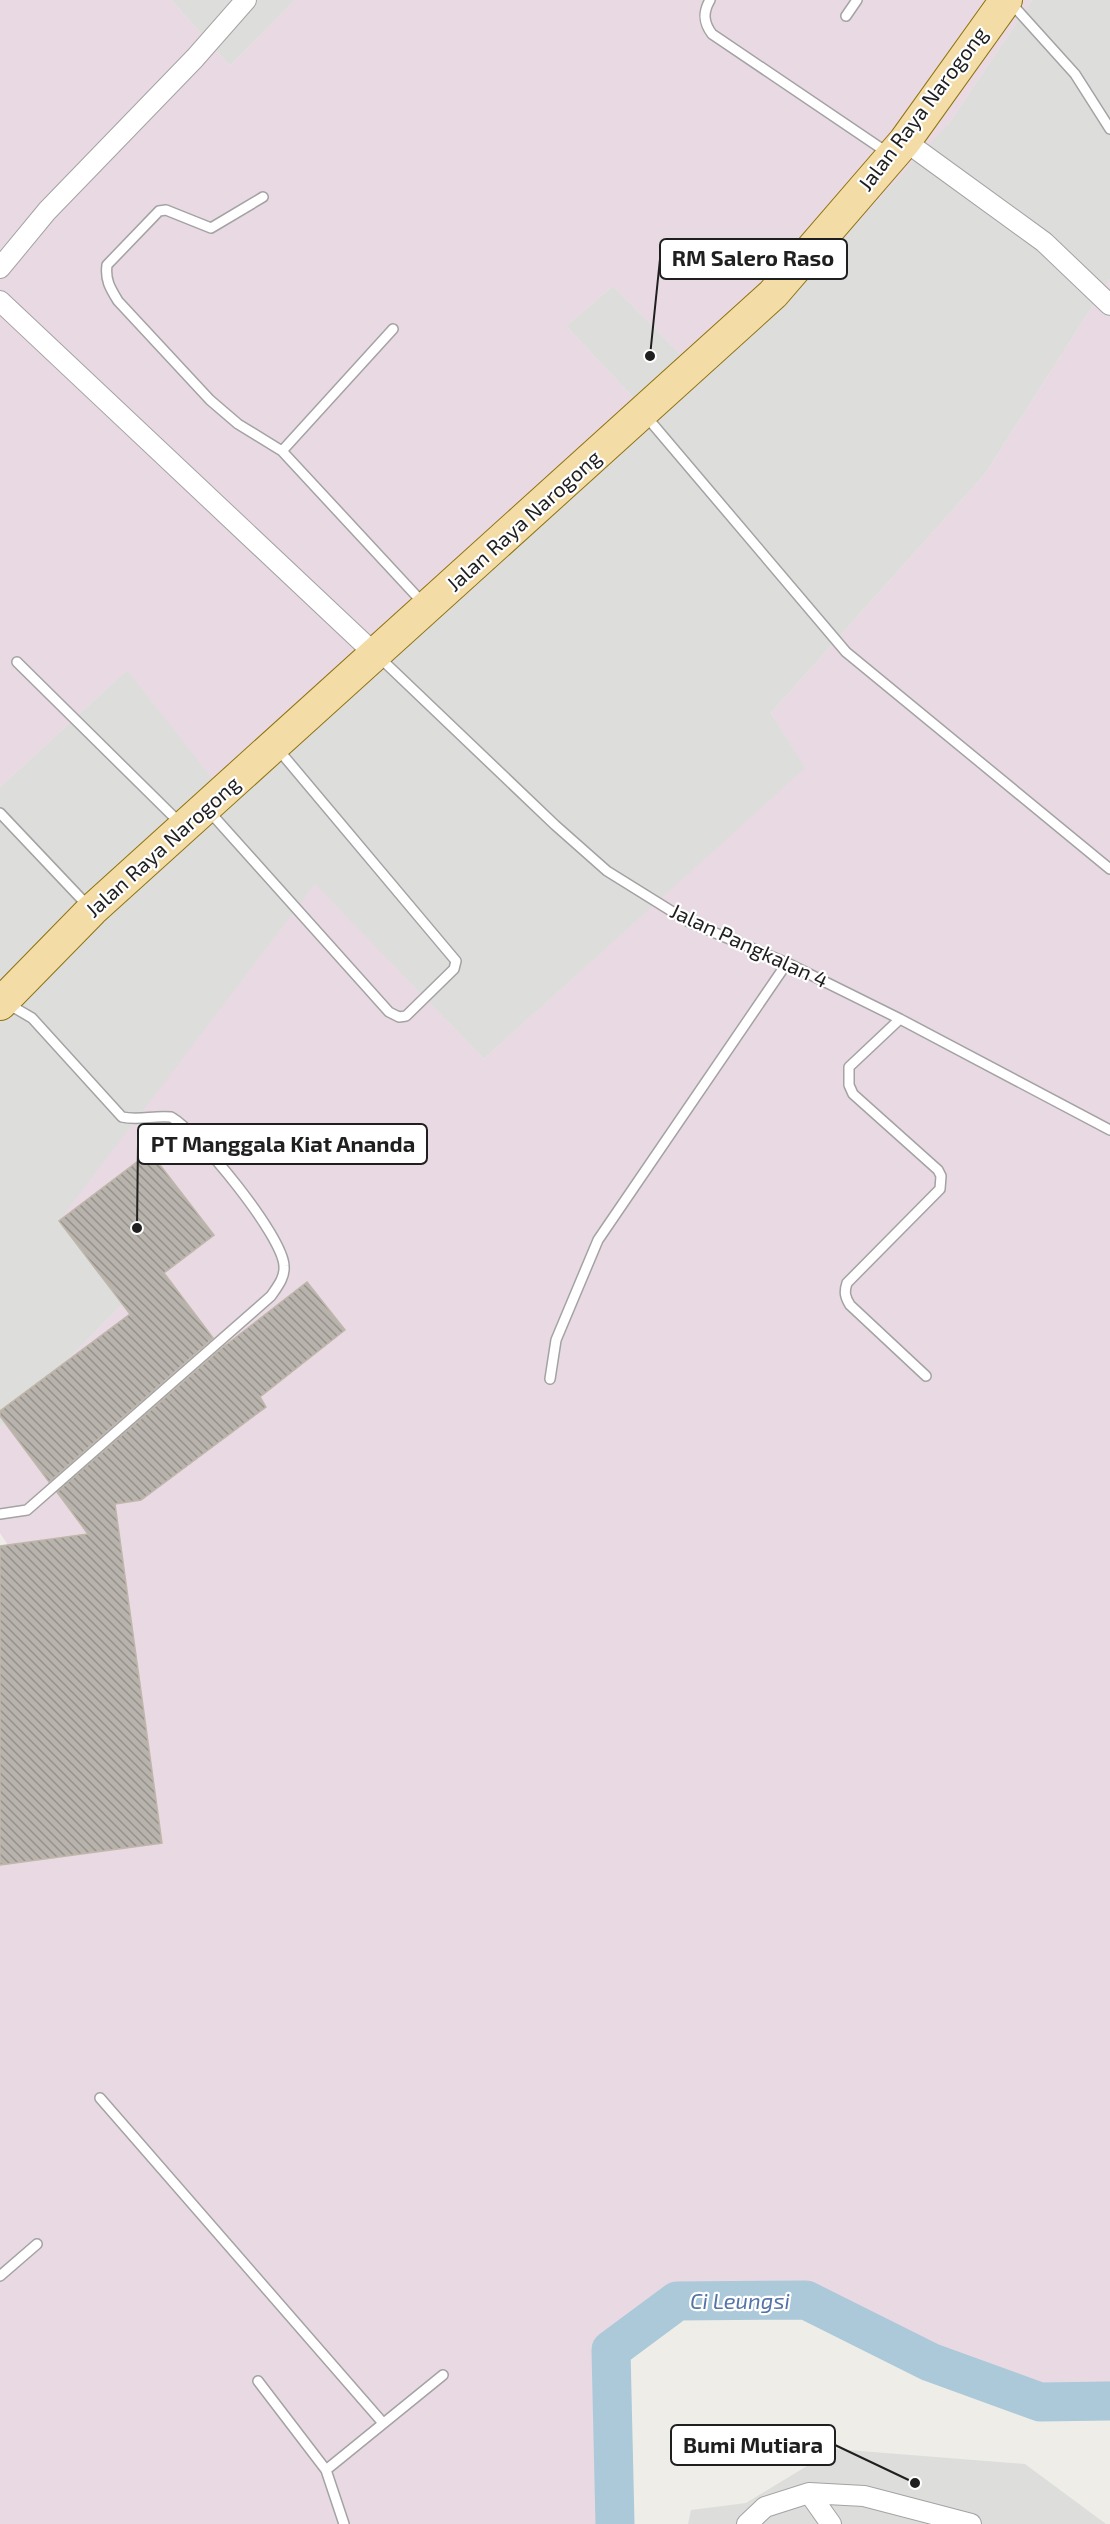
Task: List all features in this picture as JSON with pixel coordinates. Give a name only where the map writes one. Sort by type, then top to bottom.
[{"type":"main road","name":"Jalan Raya Narogong","points":[[2,1002],[92,910],[773,294],[898,149],[1007,0]]},
{"type":"street","points":[[0,268],[46,211],[195,58],[246,0]]},
{"type":"street","points":[[898,149],[1044,242],[1110,305]]},
{"type":"street","points":[[0,302],[376,655]]},
{"type":"street","points":[[809,2493],[831,2524]]},
{"type":"street","points":[[747,2524],[765,2507],[809,2493],[864,2496],[968,2524]]},
{"type":"lane","points":[[710,0],[705,9],[705,17],[712,34],[898,149]]},
{"type":"lane","points":[[846,16],[857,0]]},
{"type":"lane","points":[[1007,0],[1075,74],[1110,129]]},
{"type":"lane","points":[[263,197],[211,228],[166,210],[159,211],[107,265],[108,285],[118,301],[210,400],[238,424],[282,451],[428,608]]},
{"type":"lane","points":[[282,451],[393,329]]},
{"type":"lane","points":[[644,413],[846,652],[1110,868]]},
{"type":"lane","name":"Jalan Pangkalan 4","points":[[376,655],[555,825],[607,871],[689,921],[787,963],[900,1019],[1110,1130]]},
{"type":"lane","points":[[17,662],[195,818],[389,1012],[399,1017],[406,1016],[454,969],[456,961],[275,746]]},
{"type":"lane","points":[[0,813],[92,910]]},
{"type":"lane","points":[[550,1379],[556,1340],[598,1240],[787,963]]},
{"type":"lane","points":[[0,1514],[27,1510],[271,1296],[281,1282],[284,1266],[279,1249],[262,1221],[208,1148],[171,1117],[142,1120],[122,1117],[32,1018],[2,1002]]},
{"type":"lane","points":[[900,1019],[849,1067],[849,1085],[853,1094],[938,1170],[942,1183],[940,1189],[847,1283],[845,1291],[850,1305],[926,1376]]},
{"type":"lane","points":[[100,2098],[383,2423]]},
{"type":"lane","points":[[0,2276],[37,2244]]},
{"type":"lane","points":[[326,2470],[443,2375]]},
{"type":"lane","points":[[258,2381],[326,2470],[344,2524]]},
{"type":"shaded area","points":[[0,0],[171,0],[230,66],[295,0],[1032,0],[949,123],[860,220],[696,370],[613,286],[566,326],[645,410],[230,801],[127,670],[0,787]]},
{"type":"shaded area","points":[[171,0],[295,0],[230,66]]},
{"type":"shaded area","points":[[1032,0],[1110,0],[1110,279],[985,474],[771,713],[806,768],[484,1059],[315,885],[123,1304],[0,1428],[0,787],[128,669],[230,801],[644,409],[566,326],[613,286],[696,370],[949,123]]},
{"type":"shaded area","points":[[1110,279],[1110,2401],[1040,2402],[926,2360],[806,2300],[677,2301],[611,2350],[615,2524],[0,2524],[0,1702],[42,1596],[0,1533],[0,1428],[123,1304],[59,1221],[315,884],[484,1059],[805,768],[771,713],[985,474]]},
{"type":"shaded area","points":[[835,2449],[1025,2464],[1106,2524],[688,2524],[691,2510],[746,2503]]},
{"type":"building","points":[[150,1152],[214,1235],[164,1273],[213,1338],[49,1482],[0,1416],[0,1411],[130,1314],[59,1221]]},
{"type":"building","points":[[307,1282],[345,1330],[260,1397],[266,1407],[141,1500],[115,1504],[162,1843],[0,1865],[0,1546],[88,1534],[57,1492],[222,1348]]},
{"type":"waterway","name":"Ci Leungsi","points":[[615,2524],[611,2350],[677,2301],[806,2300],[930,2362],[1040,2402],[1110,2401]]},
{"type":"place","name":"RM Salero Raso","points":[[650,356]]},
{"type":"place","name":"PT Manggala Kiat Ananda","points":[[137,1228]]},
{"type":"place","name":"Bumi Mutiara","points":[[915,2483]]}]
